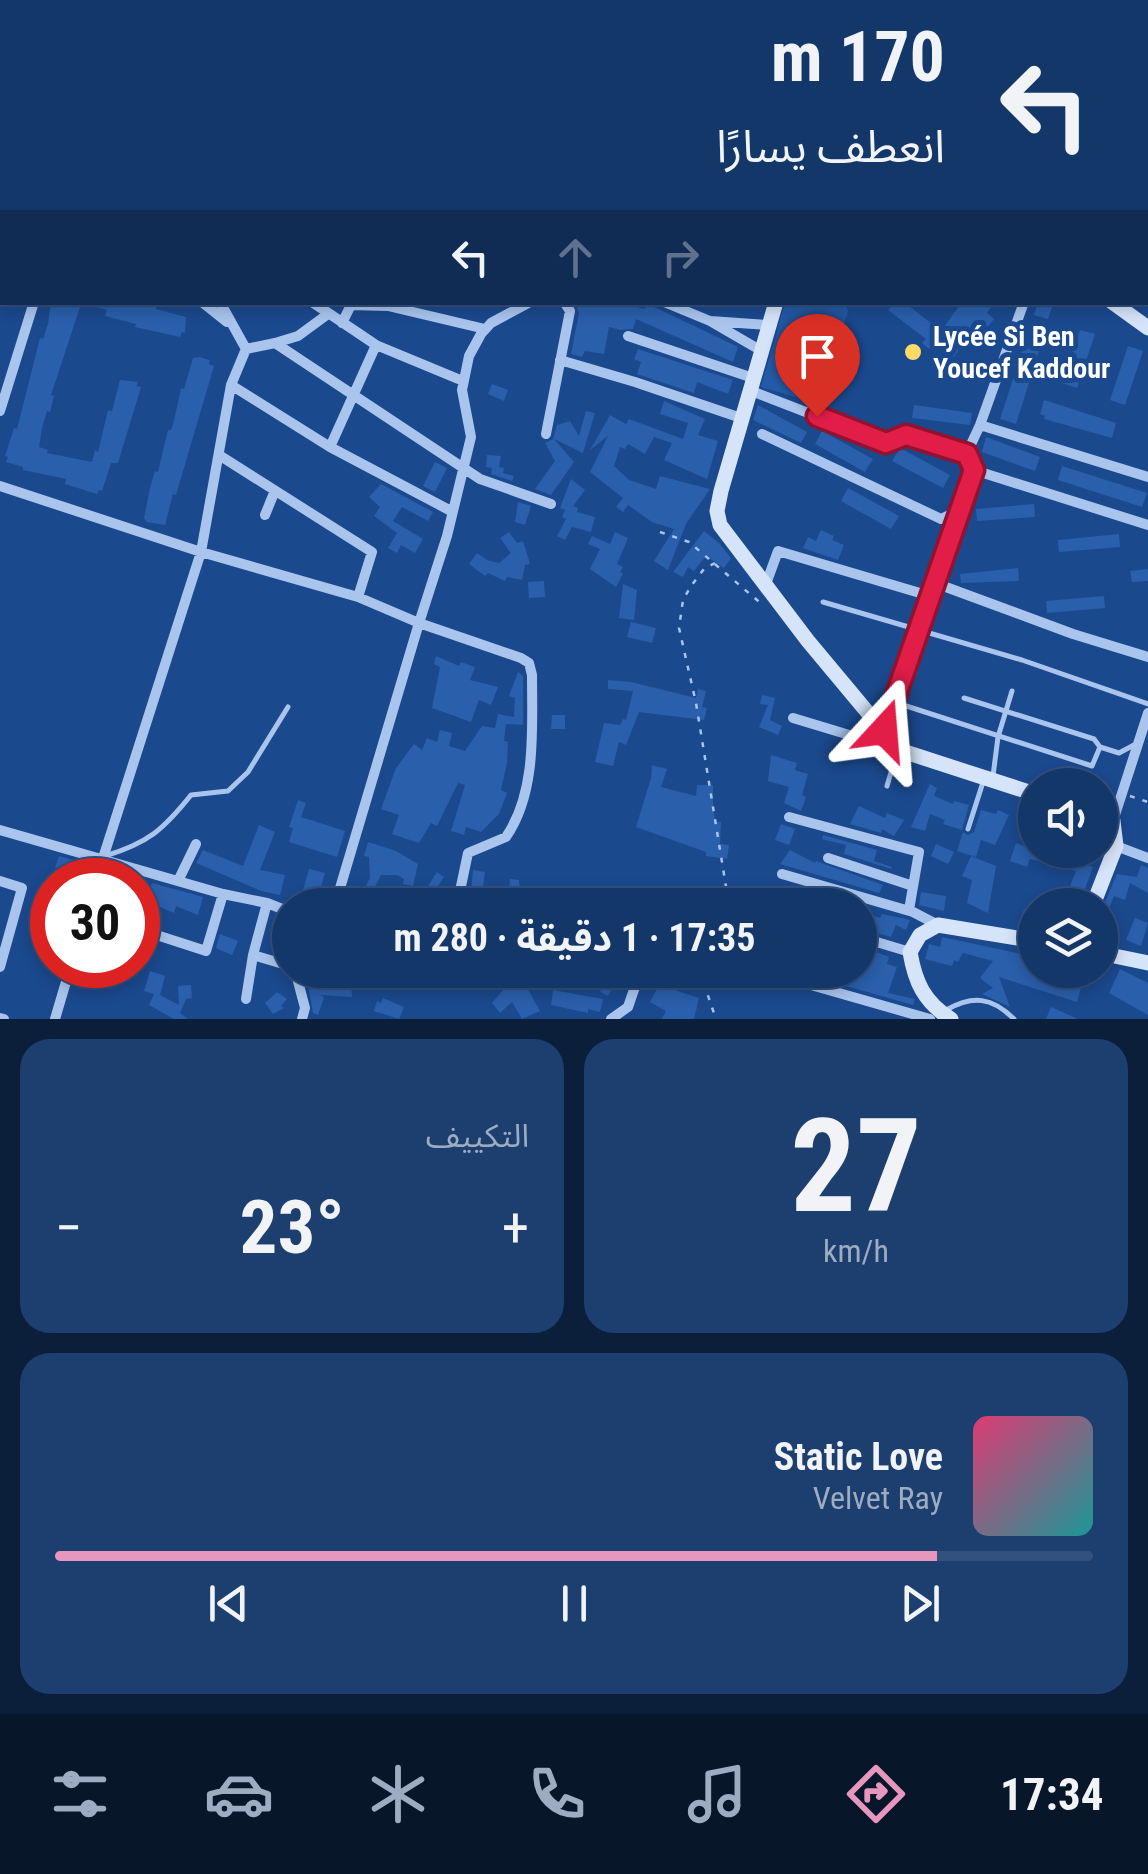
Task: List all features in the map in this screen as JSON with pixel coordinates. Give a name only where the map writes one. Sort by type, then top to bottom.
[{"type":"street","points":[[0,411],[33,305]]},
{"type":"street","points":[[206,305],[232,325]]},
{"type":"street","points":[[222,305],[246,349]]},
{"type":"street","points":[[316,305],[376,344],[463,381]]},
{"type":"street","points":[[342,322],[351,305],[388,306],[486,329]]},
{"type":"street","points":[[339,888],[447,536],[472,430],[463,381],[470,356],[486,329],[523,305]]},
{"type":"street","points":[[546,434],[570,311],[566,305]]},
{"type":"street","points":[[671,305],[710,321],[760,350]]},
{"type":"street","points":[[775,305],[716,512],[720,525],[786,612],[898,751]]},
{"type":"street","points":[[884,730],[974,470],[967,454],[1023,305]]},
{"type":"street","points":[[1116,305],[1148,328]]},
{"type":"street","points":[[246,349],[298,336],[328,314]]},
{"type":"street","points":[[710,321],[768,324]]},
{"type":"street","points":[[628,336],[886,443],[906,435],[967,454]]},
{"type":"street","points":[[275,343],[492,484],[550,504]]},
{"type":"street","points":[[330,447],[376,344]]},
{"type":"street","points":[[102,857],[201,552],[231,385],[246,349]]},
{"type":"street","points":[[560,360],[740,418]]},
{"type":"street","points":[[231,385],[330,447],[451,511]]},
{"type":"street","points":[[980,425],[1148,477]]},
{"type":"street","points":[[762,434],[941,519],[960,510]]},
{"type":"street","points":[[219,456],[372,552],[358,597]]},
{"type":"street","points":[[974,470],[1148,525]]},
{"type":"street","points":[[0,486],[201,552],[358,597],[529,663],[532,675],[528,784],[523,804],[506,838],[468,853],[461,888]]},
{"type":"street","points":[[265,515],[274,492]]},
{"type":"street","points":[[766,584],[778,550],[930,596]]},
{"type":"street","points":[[935,582],[1073,634],[1148,656]]},
{"type":"street","points":[[1118,800],[1145,735],[1148,713]]},
{"type":"street","points":[[793,718],[1018,789]]},
{"type":"street","points":[[789,816],[919,852],[909,910]]},
{"type":"street","points":[[0,830],[223,894],[272,904]]},
{"type":"street","points":[[178,881],[196,844]]},
{"type":"street","points":[[1118,847],[1148,858]]},
{"type":"street","points":[[828,858],[913,886]]},
{"type":"street","points":[[782,874],[909,910],[938,925],[1018,938]]},
{"type":"street","points":[[0,881],[22,888],[0,967]]},
{"type":"street","points":[[160,936],[206,951],[223,894]]},
{"type":"street","points":[[246,999],[267,902]]},
{"type":"street","points":[[938,925],[920,935],[910,952],[914,976],[924,997],[941,1017]]},
{"type":"street","points":[[877,942],[910,952]]},
{"type":"street","points":[[254,954],[272,961]]},
{"type":"street","points":[[1118,957],[1148,964]]},
{"type":"street","points":[[58,1018],[65,988]]},
{"type":"street","points":[[299,988],[306,1008],[302,1019]]},
{"type":"street","points":[[611,1019],[628,1007],[635,988]]},
{"type":"street","points":[[823,988],[941,1017]]},
{"type":"lane","points":[[823,602],[1038,665],[1148,704]]},
{"type":"lane","points":[[968,828],[988,779],[1012,691]]},
{"type":"lane","points":[[964,698],[1094,739],[1100,747],[1119,753],[1132,744],[1137,747]]},
{"type":"lane","points":[[894,702],[1092,766],[1100,747]]},
{"type":"lane","points":[[102,857],[141,846],[167,825],[191,795],[228,791],[248,772],[288,706]]},
{"type":"lane","points":[[887,786],[898,751]]},
{"type":"lane","points":[[941,1017],[965,999],[976,998],[1014,1019]]},
{"type":"path","points":[[660,532],[689,542],[762,605],[786,612]]},
{"type":"path","points":[[715,562],[704,569],[683,600],[678,628],[696,703],[726,888]]},
{"type":"path","points":[[1122,794],[1148,802]]},
{"type":"path","points":[[705,988],[716,1019]]},
{"type":"shaded area","points":[[784,305],[846,306],[848,311],[820,404],[761,387]]},
{"type":"building","points":[[51,305],[80,307],[42,428],[39,447],[47,453],[92,462],[120,380],[138,382],[136,386],[141,387],[118,463],[111,463],[102,491],[97,494],[65,484],[66,479],[23,470],[6,462],[40,338],[43,339]]},
{"type":"building","points":[[157,305],[156,309],[186,317],[185,333],[180,337],[135,327],[136,324],[105,316],[107,310],[91,306]]},
{"type":"building","points":[[576,305],[631,305],[644,309],[650,305],[738,347],[733,362],[636,319],[633,329],[609,327],[604,354],[585,351],[582,357],[571,354],[579,313]]},
{"type":"building","points":[[892,305],[908,305],[941,331],[960,305],[993,305],[987,313],[994,319],[952,359],[933,344],[929,349],[922,343],[926,339],[888,310]]},
{"type":"building","points":[[1037,305],[1053,305],[1048,319],[1034,315]]},
{"type":"building","points":[[1080,330],[1095,334],[1077,388],[1062,383]]},
{"type":"building","points":[[1028,333],[1043,338],[1016,424],[1000,419]]},
{"type":"building","points":[[1128,346],[1143,351],[1125,405],[1110,400]]},
{"type":"building","points":[[638,349],[733,380],[728,394],[697,382],[694,393],[637,374],[641,362],[634,359]]},
{"type":"building","points":[[193,358],[210,360],[209,364],[214,366],[176,495],[173,494],[165,525],[147,522],[144,518],[150,488],[174,421],[181,388],[184,389]]},
{"type":"building","points":[[492,384],[508,390],[504,401],[488,394]]},
{"type":"building","points":[[1044,400],[1116,423],[1112,438],[1044,419],[1040,414]]},
{"type":"building","points":[[664,401],[705,419],[698,435],[718,441],[707,479],[664,460],[672,443],[654,437],[645,454],[628,444],[625,449],[620,447],[614,466],[629,480],[656,489],[660,476],[710,489],[686,524],[668,570],[654,561],[674,529],[652,522],[628,505],[623,512],[616,507],[623,498],[590,472],[608,436],[590,450],[610,415],[626,424],[629,419],[683,439],[688,423],[660,414]]},
{"type":"building","points":[[758,405],[807,432],[801,443],[753,420]]},
{"type":"building","points":[[914,405],[972,413],[970,425],[912,418]]},
{"type":"building","points":[[586,411],[595,413],[583,453],[554,439],[574,462],[551,495],[535,489],[555,461],[545,443],[553,439],[557,425],[570,421],[579,436]]},
{"type":"building","points":[[822,431],[873,459],[865,472],[815,444]]},
{"type":"building","points":[[986,437],[1040,457],[1035,471],[982,452]]},
{"type":"building","points":[[900,448],[950,475],[943,488],[892,461]]},
{"type":"building","points":[[487,455],[501,456],[499,467],[504,468],[503,473],[514,476],[512,481],[491,474],[492,468],[486,467]]},
{"type":"building","points":[[435,462],[447,468],[435,492],[423,486]]},
{"type":"building","points":[[1062,466],[1147,493],[1142,507],[1058,480]]},
{"type":"building","points":[[571,479],[585,490],[573,506],[578,508],[577,512],[595,517],[591,532],[572,527],[565,540],[557,536],[566,519],[562,517],[565,510],[560,508]]},
{"type":"building","points":[[381,484],[433,512],[428,521],[402,507],[393,521],[423,539],[415,553],[401,545],[397,553],[388,548],[397,533],[374,516],[380,507],[369,497]]},
{"type":"building","points":[[848,488],[899,516],[891,529],[841,501]]},
{"type":"building","points":[[518,502],[531,506],[525,525],[515,522]]},
{"type":"building","points":[[1034,504],[1035,517],[977,521],[976,509]]},
{"type":"building","points":[[821,530],[844,545],[838,560],[803,548],[808,537],[816,541]]},
{"type":"building","points":[[704,531],[731,558],[724,568],[706,556],[694,571],[688,567],[683,577],[673,572]]},
{"type":"building","points":[[509,532],[517,543],[523,541],[530,564],[525,565],[522,580],[507,577],[505,581],[488,573],[485,576],[469,564],[477,553],[499,563],[511,553],[500,538]]},
{"type":"building","points":[[615,532],[628,538],[617,564],[623,567],[623,574],[616,587],[590,569],[600,549],[588,544],[592,536],[610,544]]},
{"type":"building","points":[[1119,534],[1120,547],[1059,552],[1058,540]]},
{"type":"building","points":[[1018,568],[1019,581],[961,583],[960,574]]},
{"type":"building","points":[[1148,569],[1148,581],[1132,582],[1130,571]]},
{"type":"building","points":[[544,581],[545,597],[529,598],[528,582]]},
{"type":"building","points":[[623,584],[637,590],[634,620],[619,618]]},
{"type":"building","points":[[1104,596],[1105,608],[1047,613],[1046,601]]},
{"type":"building","points":[[631,622],[656,628],[652,643],[627,637]]},
{"type":"building","points":[[436,656],[459,666],[461,662],[475,667],[470,680],[498,687],[491,705],[479,700],[471,722],[432,708],[440,667],[434,664]]},
{"type":"building","points":[[518,672],[523,676],[523,725],[506,724],[507,763],[501,790],[507,793],[499,814],[481,832],[466,827],[464,835],[451,831],[465,785],[458,783],[437,826],[431,823],[419,843],[392,834],[399,815],[381,809],[396,768],[414,744],[422,750],[427,738],[437,742],[440,730],[452,733],[449,746],[465,751],[482,726],[495,728],[498,714],[514,717],[515,698],[509,696]]},
{"type":"building","points":[[608,680],[696,698],[698,689],[706,691],[704,720],[639,712],[626,745],[619,742],[613,766],[595,762],[604,723],[620,725],[626,720],[633,691],[608,689]]},
{"type":"building","points":[[762,695],[775,698],[770,720],[782,726],[778,735],[759,727],[768,705],[760,704]]},
{"type":"building","points":[[552,715],[565,715],[565,729],[551,729]]},
{"type":"building","points":[[771,755],[797,763],[795,770],[808,774],[801,811],[784,803],[789,787],[768,781]]},
{"type":"building","points":[[652,765],[667,769],[661,787],[696,796],[697,785],[713,785],[713,810],[716,822],[721,822],[720,844],[729,845],[727,859],[706,856],[706,852],[636,827]]},
{"type":"building","points":[[930,784],[937,788],[934,796],[953,804],[954,801],[969,805],[962,830],[943,824],[945,820],[930,814],[925,831],[911,827]]},
{"type":"building","points":[[298,800],[306,803],[301,817],[345,831],[337,857],[289,842],[293,828],[289,827]]},
{"type":"building","points":[[859,806],[885,818],[887,813],[904,820],[894,836],[882,829],[881,833],[850,824]]},
{"type":"building","points":[[981,810],[1009,815],[995,845],[981,840],[976,857],[957,851],[963,832],[974,832]]},
{"type":"building","points":[[781,824],[795,829],[789,845],[775,840]]},
{"type":"building","points":[[259,825],[275,832],[260,870],[285,875],[282,888],[272,888],[272,893],[196,863],[203,850],[243,866]]},
{"type":"building","points":[[823,835],[877,850],[874,861],[892,867],[844,854],[846,845],[822,839]]},
{"type":"building","points":[[368,842],[396,851],[418,864],[413,886],[403,884],[404,879],[397,875],[381,875],[374,888],[365,888],[370,878],[369,857],[364,856]]},
{"type":"building","points":[[1016,843],[1018,844],[1018,864],[1010,861]]},
{"type":"building","points":[[936,844],[954,852],[948,864],[931,856]]},
{"type":"building","points":[[790,850],[815,863],[883,885],[879,893],[877,888],[862,888],[780,864]]},
{"type":"building","points":[[971,856],[996,866],[988,913],[967,903],[972,880],[962,876]]},
{"type":"building","points":[[1141,865],[1148,868],[1148,893],[1130,883],[1125,900],[1118,897],[1118,888],[1111,888],[1117,874],[1137,877]]},
{"type":"building","points":[[1093,868],[1085,888],[1069,888],[1076,871],[1071,870]]},
{"type":"building","points":[[309,869],[325,873],[321,888],[304,888]]},
{"type":"building","points":[[473,870],[485,872],[483,888],[471,888]]},
{"type":"building","points":[[437,872],[444,877],[436,888],[427,888]]},
{"type":"building","points":[[510,879],[519,880],[520,888],[509,888]]},
{"type":"building","points":[[160,885],[203,897],[198,915],[176,906],[174,913],[160,907]]},
{"type":"building","points":[[921,892],[946,896],[944,911],[919,905]]},
{"type":"building","points":[[882,914],[910,920],[906,930],[896,925],[891,937],[877,933],[877,917]]},
{"type":"building","points":[[1135,918],[1148,923],[1141,946],[1126,940]]},
{"type":"building","points":[[220,934],[238,941],[232,955],[216,948]]},
{"type":"building","points":[[942,937],[1018,953],[1018,983],[999,977],[1010,1007],[982,994],[993,988],[980,978],[993,961],[963,953],[952,966],[925,959],[929,944],[940,947]]},
{"type":"building","points":[[877,952],[889,957],[887,964],[897,967],[888,993],[915,999],[913,1005],[853,988],[877,988]]},
{"type":"building","points":[[1120,969],[1148,983],[1148,1015],[1109,993],[1111,988],[1118,988]]},
{"type":"building","points":[[160,974],[165,976],[160,995],[179,1005],[178,986],[191,985],[192,998],[186,999],[180,1013],[188,1019],[174,1019],[149,1005],[154,994],[144,991],[160,988]]},
{"type":"building","points":[[351,988],[352,997],[320,995],[324,997],[318,1015],[313,1013],[309,990]]},
{"type":"building","points":[[504,988],[525,988],[540,1011],[522,1019],[512,1002],[500,1013],[492,1003]]},
{"type":"building","points":[[602,988],[613,988],[608,996],[600,992]]},
{"type":"building","points":[[657,988],[699,998],[694,1019],[662,1019],[666,1011],[650,1002]]},
{"type":"building","points":[[1033,988],[1081,988],[1077,1002]]},
{"type":"building","points":[[553,990],[603,999],[600,1012],[551,1005]]},
{"type":"building","points":[[277,992],[287,999],[281,1006],[284,1008],[273,1014],[265,1003]]},
{"type":"building","points":[[383,998],[404,1007],[399,1019],[374,1011],[377,1001],[381,1003]]},
{"type":"building","points":[[1051,1007],[1078,1019],[1046,1019]]},
{"type":"place","name":"Lycée Si Ben Youcef Kaddour","points":[[913,352]]},
{"type":"route","points":[[817,416],[886,443],[906,435],[967,454],[974,470],[884,730]]}]
